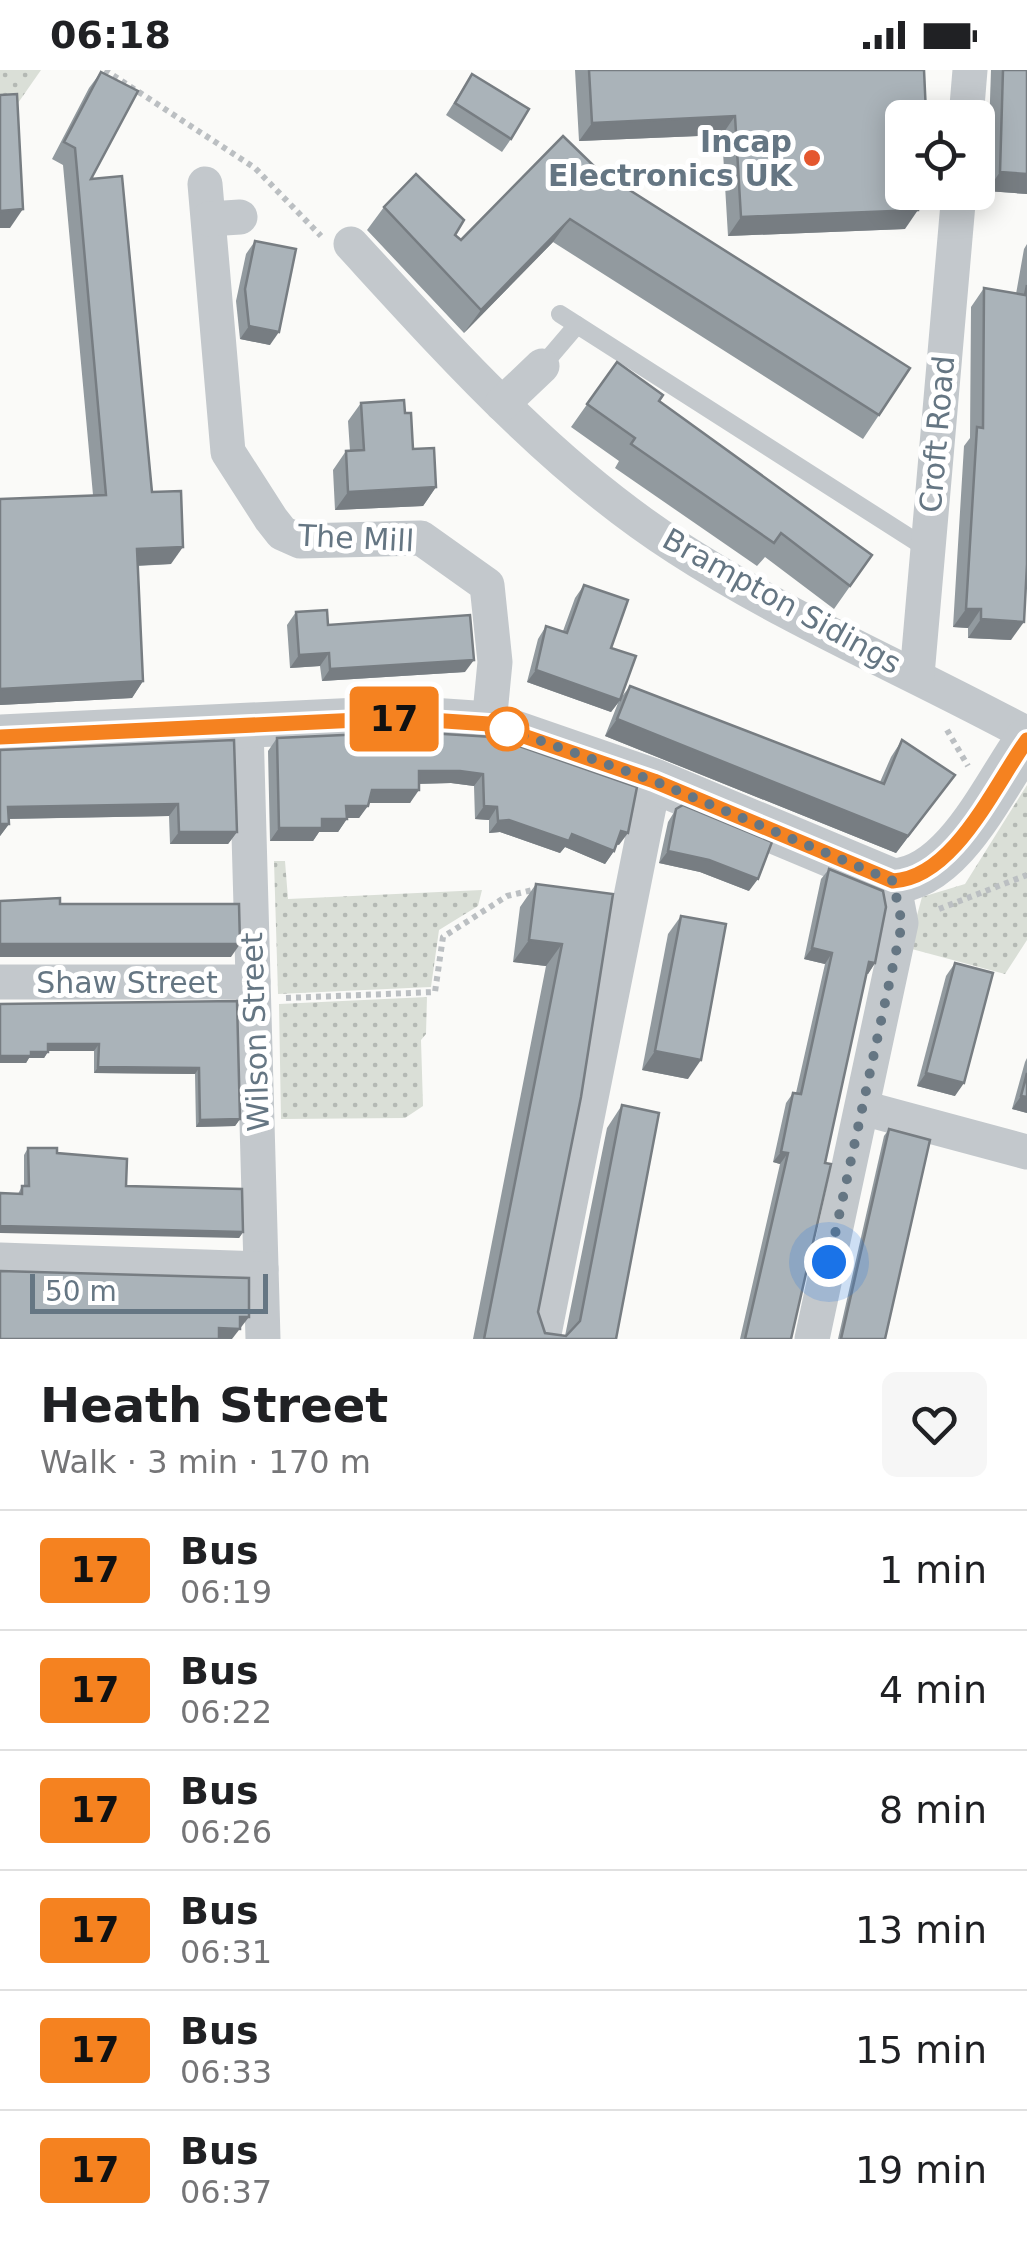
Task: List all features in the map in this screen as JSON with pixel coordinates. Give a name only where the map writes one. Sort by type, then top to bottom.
[{"type":"street","points":[[968,100],[970,70]]},
{"type":"street","name":"The Mill","points":[[205,184],[225,218],[228,452],[282,532],[300,541],[422,538],[487,585],[495,662],[489,724]]},
{"type":"street","name":"Croft Road","points":[[917,675],[957,210]]},
{"type":"street","name":"Brampton Sidings","points":[[343,247],[502,404],[618,506],[678,548],[807,622],[917,675],[1027,737]]},
{"type":"street","points":[[502,404],[542,366]]},
{"type":"street","points":[[0,737],[401,718],[489,724],[654,781],[897,902]]},
{"type":"street","name":"Wilson Street","points":[[246,726],[264,1339]]},
{"type":"street","points":[[812,1339],[863,1108],[897,902],[914,880],[951,852],[1027,737]]},
{"type":"street","points":[[543,1339],[654,781]]},
{"type":"street","name":"Shaw Street","points":[[0,982],[254,991]]},
{"type":"street","points":[[863,1108],[1027,1152]]},
{"type":"street","points":[[0,1260],[262,1269]]},
{"type":"lane","points":[[560,314],[926,548]]},
{"type":"lane","points":[[542,366],[577,325]]},
{"type":"path","points":[[105,70],[255,168],[343,247]]},
{"type":"path","points":[[897,902],[1027,876]]},
{"type":"path","points":[[254,991],[435,992],[443,937],[507,896],[538,889],[556,892]]},
{"type":"shaded area","points":[[0,70],[41,70],[18,103],[0,94]]},
{"type":"shaded area","points":[[1027,785],[1027,940],[1005,974],[908,948],[922,897],[965,884]]},
{"type":"shaded area","points":[[274,861],[285,861],[288,899],[482,890],[478,906],[439,930],[431,987],[278,994]]},
{"type":"shaded area","points":[[427,997],[426,1034],[421,1040],[423,1106],[405,1118],[281,1119],[279,1004]]},
{"type":"building","name":"Incap Electronics UK","points":[[589,70],[924,70],[925,100],[885,100],[885,210],[918,210],[741,217],[735,116],[592,123]]},
{"type":"building","points":[[1003,70],[1027,70],[1027,174],[1000,172]]},
{"type":"building","points":[[101,72],[138,91],[91,179],[122,176],[152,492],[181,491],[183,547],[137,549],[143,681],[0,689],[0,499],[106,495],[75,148],[64,142]]},
{"type":"building","points":[[472,74],[529,109],[511,139],[455,103]]},
{"type":"building","points":[[17,94],[23,209],[0,211],[0,95]]},
{"type":"building","points":[[563,136],[598,170],[910,368],[879,415],[570,219],[481,310],[384,207],[416,174],[464,220],[455,235],[461,240]]},
{"type":"building","points":[[255,241],[296,249],[279,332],[249,326],[245,289]]},
{"type":"building","points":[[1027,285],[1024,622],[981,619],[981,609],[966,609],[977,427],[983,428],[984,288],[1025,295]]},
{"type":"building","points":[[617,362],[663,395],[659,401],[872,555],[850,586],[781,533],[774,543],[631,444],[635,438],[587,404]]},
{"type":"building","points":[[404,400],[405,413],[411,413],[413,449],[434,448],[436,487],[348,492],[346,451],[364,450],[361,403]]},
{"type":"building","points":[[584,585],[628,600],[611,648],[636,656],[620,700],[536,670],[546,626],[567,633]]},
{"type":"building","points":[[327,610],[328,625],[470,615],[474,660],[330,669],[329,653],[299,655],[296,612]]},
{"type":"building","points":[[630,686],[884,784],[902,740],[955,775],[908,836],[617,719]]},
{"type":"building","points":[[411,732],[493,737],[637,787],[628,833],[621,831],[614,851],[572,834],[569,841],[509,820],[498,821],[497,807],[484,806],[483,774],[460,771],[419,771],[419,790],[372,790],[368,806],[346,806],[347,819],[322,819],[322,828],[279,828],[277,738]]},
{"type":"building","points":[[234,740],[237,832],[179,832],[178,804],[8,807],[9,824],[0,824],[0,750]]},
{"type":"building","points":[[683,805],[772,842],[758,879],[709,860],[668,851],[676,809]]},
{"type":"building","points":[[829,869],[883,891],[886,907],[875,963],[869,962],[825,1163],[831,1164],[791,1339],[745,1339],[788,1153],[781,1152],[793,1093],[801,1094],[832,953],[812,948]]},
{"type":"building","points":[[536,884],[613,894],[581,1097],[538,1312],[545,1333],[566,1336],[580,1321],[622,1105],[659,1113],[616,1339],[484,1339],[562,944],[529,940]]},
{"type":"building","points":[[60,898],[60,904],[239,904],[240,944],[0,944],[0,901]]},
{"type":"building","points":[[681,916],[726,924],[701,1060],[655,1051]]},
{"type":"building","points":[[955,963],[993,973],[964,1083],[926,1073]]},
{"type":"building","points":[[237,1001],[240,1119],[200,1120],[199,1068],[98,1067],[99,1044],[48,1044],[48,1052],[0,1056],[0,1004]]},
{"type":"building","points":[[1027,1073],[1027,1097],[1021,1096]]},
{"type":"building","points":[[889,1129],[930,1140],[885,1339],[841,1339]]},
{"type":"building","points":[[28,1148],[57,1148],[57,1153],[127,1159],[126,1186],[242,1189],[243,1232],[0,1226],[0,1193],[22,1194],[22,1186],[29,1186]]},
{"type":"building","points":[[0,1271],[249,1278],[249,1317],[240,1317],[240,1329],[219,1328],[219,1339],[0,1339]]},
{"type":"bus line","name":"17","points":[[0,737],[401,718],[460,719],[535,736],[893,881],[914,880],[951,852],[1027,740]]},
{"type":"place","name":"Incap Electronics UK","points":[[812,158]]},
{"type":"route","points":[[507,729],[654,781],[893,881],[902,924],[829,1262]]}]
